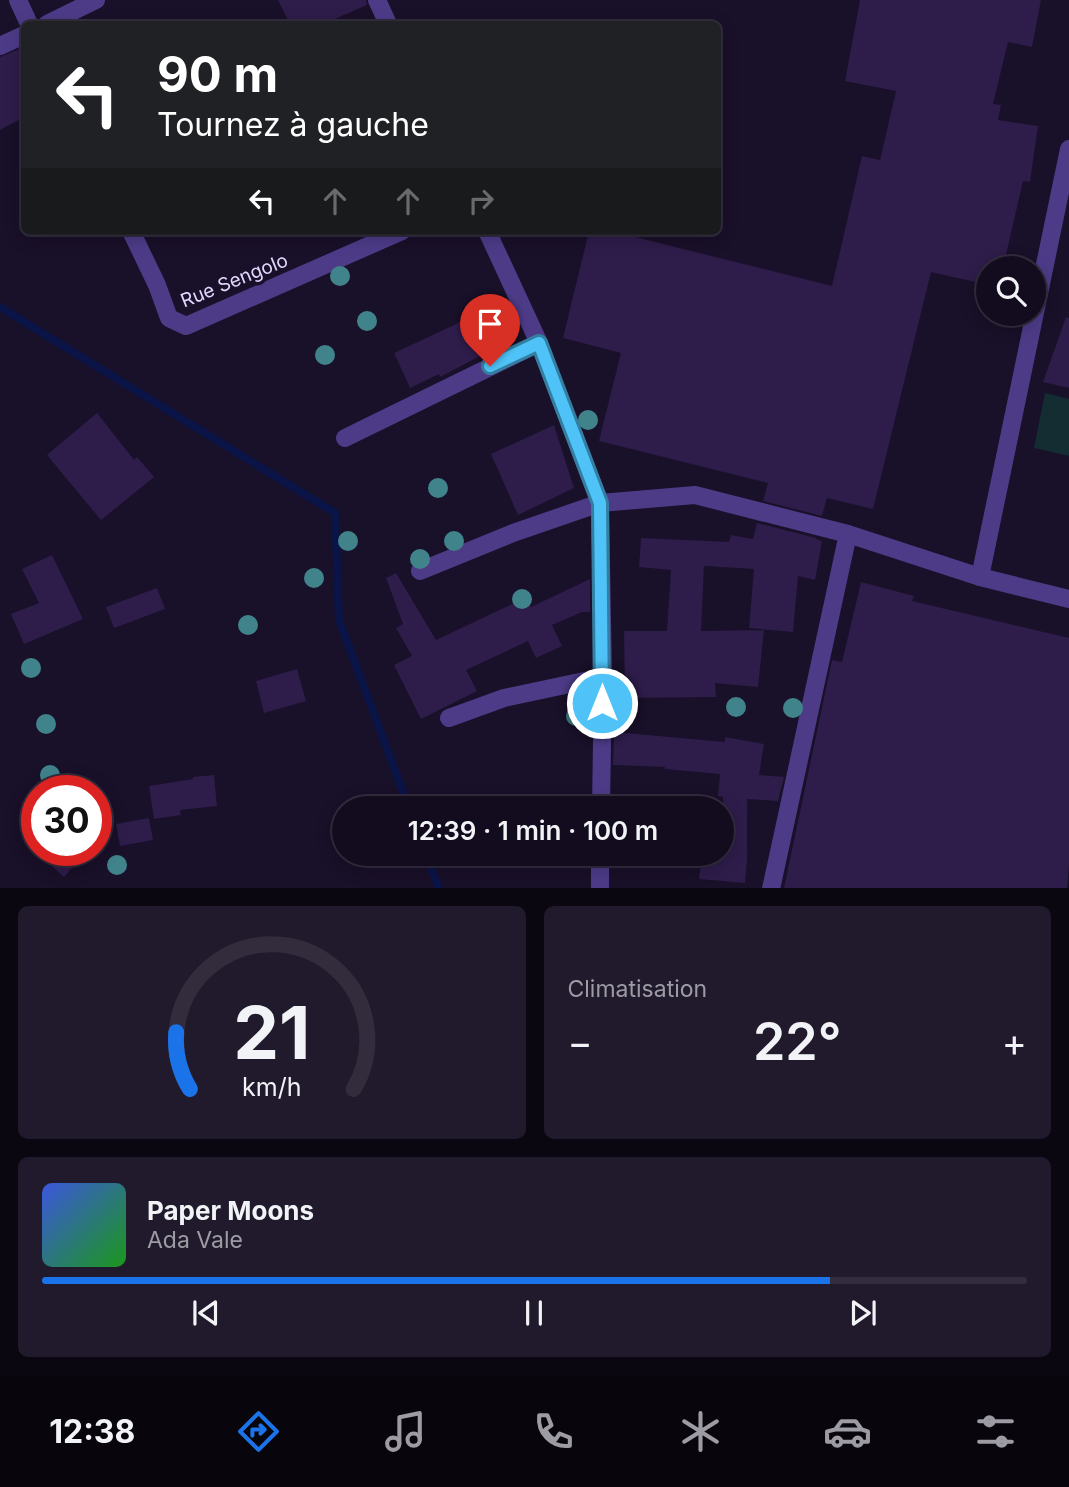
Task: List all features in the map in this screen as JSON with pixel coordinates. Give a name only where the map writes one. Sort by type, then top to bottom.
[{"type":"street","points":[[18,0],[28,21]]},
{"type":"street","points":[[53,21],[96,0]]},
{"type":"street","points":[[377,0],[387,21]]},
{"type":"street","points":[[0,46],[21,36]]},
{"type":"street","points":[[980,577],[1069,149]]},
{"type":"street","name":"Rue Sengolo","points":[[133,235],[157,285],[169,318],[186,326],[392,235]]},
{"type":"street","points":[[488,235],[539,343],[600,503],[603,677],[601,796]]},
{"type":"street","points":[[345,438],[539,343]]},
{"type":"street","points":[[420,571],[513,533],[600,503],[695,495],[848,534],[980,577],[1069,599]]},
{"type":"street","points":[[771,888],[848,534]]},
{"type":"street","points":[[449,718],[504,698],[603,677]]},
{"type":"street","points":[[600,866],[600,888]]},
{"type":"green space","points":[[1045,393],[1069,399],[1069,456],[1034,448]]},
{"type":"building","points":[[278,0],[366,0],[367,5],[330,21],[288,21]]},
{"type":"building","points":[[860,0],[1041,0],[1032,47],[1008,42],[993,104],[1001,105],[998,120],[1038,126],[1030,182],[1023,181],[1006,256],[976,256],[976,282],[931,272],[873,509],[827,498],[822,516],[763,501],[768,483],[599,441],[621,353],[563,338],[588,235],[627,235],[832,286],[862,156],[880,160],[896,91],[845,81]]},
{"type":"building","points":[[21,48],[21,119],[0,130],[0,57]]},
{"type":"building","points":[[494,303],[513,339],[440,377],[439,374],[410,388],[394,353]]},
{"type":"building","points":[[1066,317],[1069,318],[1069,388],[1043,382]]},
{"type":"building","points":[[97,413],[134,460],[137,457],[154,477],[101,520],[47,455]]},
{"type":"building","points":[[554,425],[574,488],[518,515],[491,454]]},
{"type":"building","points":[[757,523],[822,541],[815,580],[798,576],[793,632],[749,628],[754,569],[704,566],[701,631],[764,630],[758,687],[715,683],[716,697],[625,698],[624,631],[667,631],[671,570],[639,567],[641,538],[729,542],[731,535],[753,539]]},
{"type":"building","points":[[52,555],[83,619],[24,644],[11,614],[39,603],[22,569]]},
{"type":"building","points":[[396,573],[436,640],[527,597],[531,607],[590,579],[590,612],[582,612],[552,625],[562,646],[536,658],[528,641],[466,670],[477,691],[421,719],[394,665],[412,656],[396,628],[403,624],[386,578]]},
{"type":"building","points":[[861,582],[914,596],[912,601],[1069,638],[1067,888],[784,888],[832,660],[842,662]]},
{"type":"building","points":[[157,588],[165,609],[114,628],[106,607]]},
{"type":"building","points":[[297,669],[306,701],[264,713],[256,681]]},
{"type":"building","points":[[614,732],[725,742],[725,737],[764,744],[759,775],[784,777],[778,801],[747,799],[745,883],[699,879],[701,866],[734,866],[734,796],[718,796],[720,774],[665,767],[613,765]]},
{"type":"building","points":[[214,775],[217,806],[180,810],[181,815],[154,819],[149,786]]},
{"type":"building","points":[[149,818],[153,840],[120,846],[116,824]]},
{"type":"building","points":[[52,866],[73,866],[64,877]]},
{"type":"waterway","points":[[0,307],[335,513],[339,620],[405,796]]},
{"type":"waterway","points":[[430,866],[439,888]]},
{"type":"route","points":[[490,366],[539,343],[600,503],[602,703]]}]
